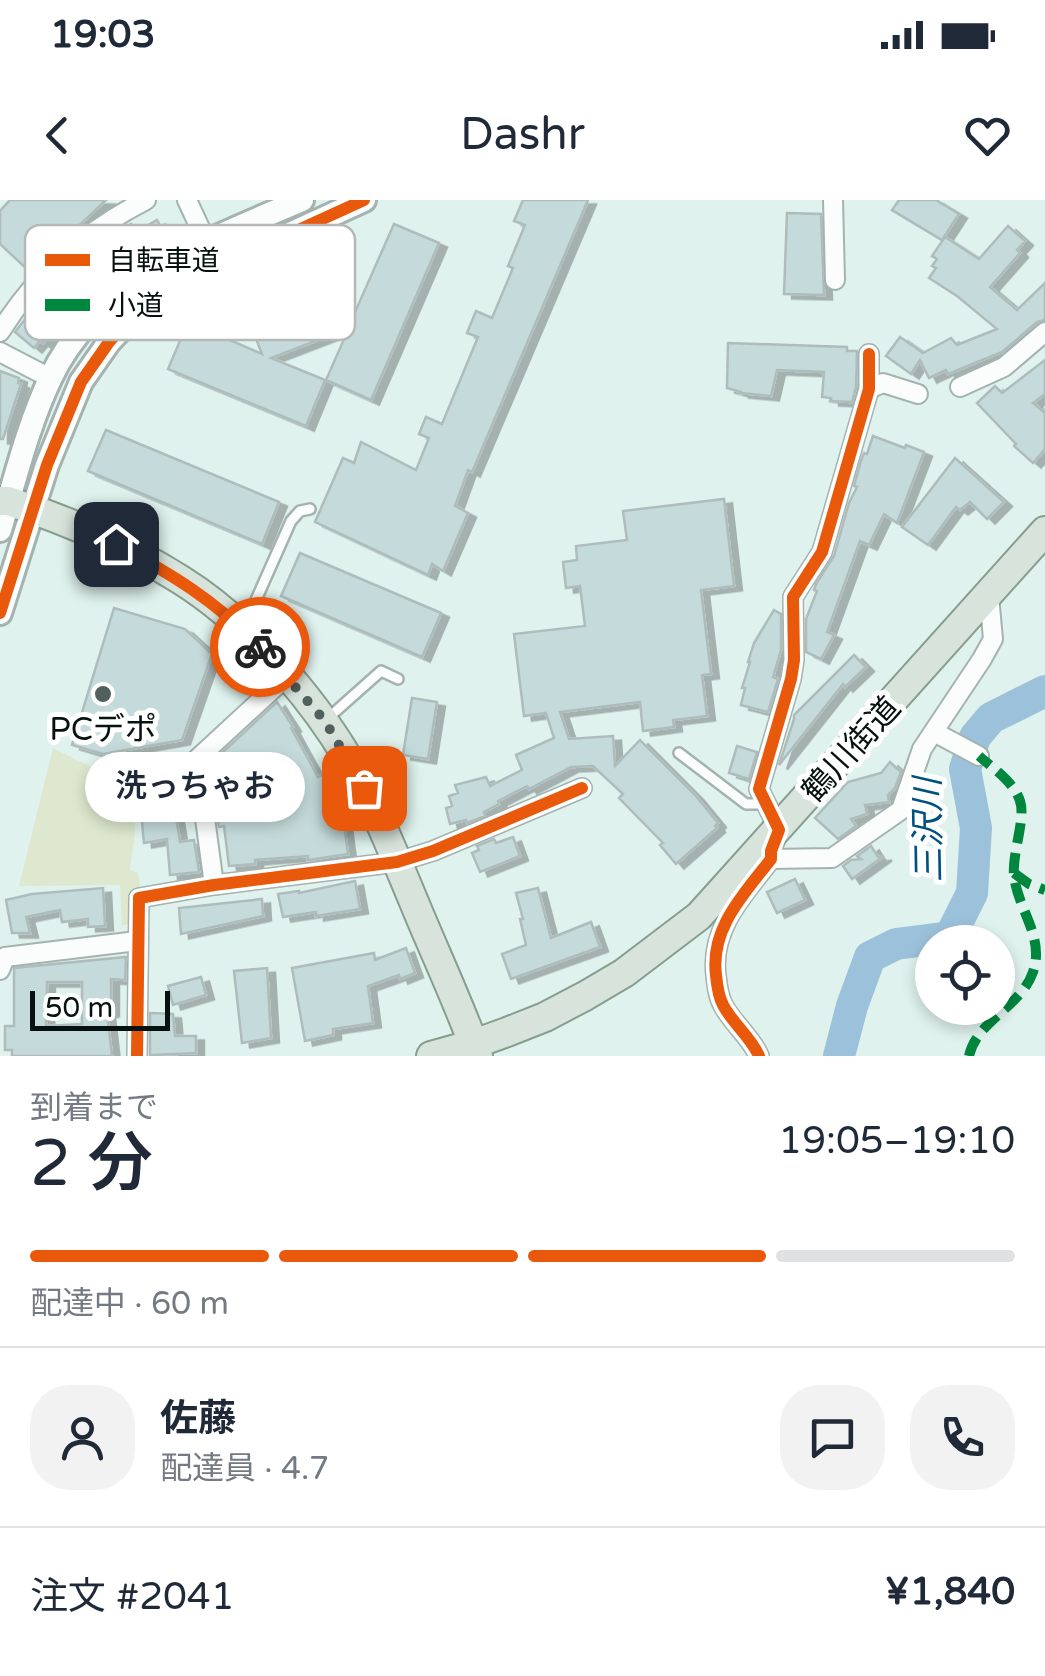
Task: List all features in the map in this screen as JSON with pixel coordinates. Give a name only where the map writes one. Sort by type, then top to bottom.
[{"type":"main road","points":[[10,502],[116,544],[183,581],[243,629],[287,676],[325,721],[364,788],[476,1050]]},
{"type":"main road","name":"鶴川街道","points":[[431,1056],[476,1050],[545,1017],[624,973],[699,916],[1045,532]]},
{"type":"street","points":[[100,225],[146,200]]},
{"type":"street","points":[[187,200],[198,225]]},
{"type":"street","points":[[245,225],[302,200]]},
{"type":"street","points":[[307,225],[364,200]]},
{"type":"street","points":[[833,200],[835,280]]},
{"type":"street","points":[[0,332],[25,297]]},
{"type":"street","points":[[960,387],[1004,366],[1045,332]]},
{"type":"street","points":[[0,530],[50,378],[76,340]]},
{"type":"street","points":[[0,612],[10,502],[81,382],[111,340]]},
{"type":"street","points":[[0,352],[50,378]]},
{"type":"street","points":[[759,1056],[722,1004],[714,964],[717,944],[728,915],[770,859],[778,830],[759,789],[792,679],[793,598],[822,552],[869,389],[868,354]]},
{"type":"street","points":[[869,389],[883,383],[918,394]]},
{"type":"street","points":[[770,859],[832,858],[901,810],[922,749],[992,639],[989,596]]},
{"type":"street","points":[[214,885],[196,759],[287,676]]},
{"type":"street","points":[[934,732],[979,756]]},
{"type":"street","points":[[138,1056],[139,898],[397,862],[433,852],[582,788]]},
{"type":"street","points":[[0,970],[5,957],[137,941]]},
{"type":"lane","points":[[243,629],[291,521],[300,511],[310,509]]},
{"type":"lane","points":[[325,721],[382,671],[398,678]]},
{"type":"lane","points":[[679,753],[746,804],[765,804]]},
{"type":"green space","points":[[53,748],[93,768],[129,771],[122,784],[125,813],[135,823],[130,870],[138,873],[140,886],[132,890],[130,923],[122,926],[120,885],[19,886]]},
{"type":"building","points":[[10,200],[106,200],[80,225],[25,225],[25,267],[0,244],[0,211]]},
{"type":"building","points":[[523,200],[588,200],[472,472],[468,470],[455,506],[468,513],[443,571],[432,564],[428,575],[315,522],[343,458],[354,463],[361,442],[416,470],[429,438],[419,434],[426,417],[442,424],[478,337],[467,333],[476,311],[492,318],[513,268],[508,266],[525,225],[514,221]]},
{"type":"building","points":[[899,200],[936,200],[959,214],[942,240],[892,210]]},
{"type":"building","points":[[787,213],[821,214],[824,295],[784,294]]},
{"type":"building","points":[[394,224],[439,243],[371,400],[326,380],[344,340],[355,340],[355,312]]},
{"type":"building","points":[[1008,226],[1025,241],[1017,250],[1020,253],[990,287],[1017,310],[1045,283],[1045,320],[1037,322],[1002,352],[948,374],[946,370],[929,378],[920,360],[911,374],[886,356],[900,337],[923,353],[951,338],[957,345],[997,329],[929,278],[936,268],[932,266],[937,259],[932,256],[945,237],[979,259]]},
{"type":"building","points":[[25,319],[25,340],[45,340],[34,348],[15,332]]},
{"type":"building","points":[[180,340],[230,340],[262,354],[256,340],[318,340],[271,358],[325,380],[306,426],[168,369]]},
{"type":"building","points":[[728,343],[847,347],[847,351],[857,351],[852,402],[822,397],[824,372],[777,370],[771,396],[727,388]]},
{"type":"building","points":[[1045,360],[1045,394],[1033,403],[1045,413],[1045,449],[1033,463],[977,403],[995,386],[1002,393]]},
{"type":"building","points":[[0,371],[19,378],[21,384],[3,439],[0,439]]},
{"type":"building","points":[[106,430],[279,502],[262,544],[88,471]]},
{"type":"building","points":[[873,436],[924,452],[897,523],[884,514],[869,545],[860,541],[827,632],[834,635],[821,659],[806,652],[806,619],[816,584],[834,556],[857,487],[854,486],[861,461]]},
{"type":"building","points":[[955,458],[1004,502],[987,519],[970,502],[960,510],[956,507],[928,545],[902,527]]},
{"type":"building","points":[[724,499],[734,586],[701,590],[711,674],[702,675],[707,716],[673,720],[674,727],[643,731],[640,702],[560,712],[569,739],[613,736],[615,766],[640,740],[695,795],[718,823],[717,828],[676,864],[660,845],[663,843],[619,798],[623,794],[593,766],[571,767],[498,801],[484,812],[485,816],[450,824],[446,808],[452,806],[449,796],[458,793],[455,785],[486,777],[490,786],[522,770],[516,755],[554,738],[546,713],[524,716],[514,634],[585,626],[580,586],[566,588],[563,562],[577,560],[576,546],[627,540],[623,511]]},
{"type":"building","points":[[300,553],[441,613],[422,657],[281,596]]},
{"type":"building","points":[[114,608],[185,629],[212,654],[182,740],[103,754],[72,745]]},
{"type":"building","points":[[774,610],[781,614],[781,650],[773,677],[778,679],[768,712],[741,705],[742,688],[754,643]]},
{"type":"building","points":[[854,655],[866,667],[845,687],[843,684],[779,765],[794,715]]},
{"type":"building","points":[[412,698],[437,702],[428,759],[403,755]]},
{"type":"building","points":[[277,702],[318,777],[324,774],[344,824],[348,854],[308,860],[308,856],[255,860],[255,864],[229,866],[214,790],[230,789],[210,764]]},
{"type":"building","points":[[737,746],[757,752],[749,779],[729,773]]},
{"type":"building","points":[[890,762],[901,772],[888,795],[889,802],[865,805],[867,814],[851,819],[856,826],[838,839],[815,818],[848,782],[881,773]]},
{"type":"building","points":[[173,778],[180,842],[194,840],[199,872],[170,875],[167,839],[144,843],[141,782]]},
{"type":"building","points":[[513,837],[520,856],[480,872],[472,853],[479,850],[477,846]]},
{"type":"building","points":[[871,846],[878,857],[884,856],[852,879],[843,866],[861,859],[857,856]]},
{"type":"building","points":[[795,879],[805,900],[777,913],[767,892]]},
{"type":"building","points":[[355,881],[360,909],[283,917],[278,894]]},
{"type":"building","points":[[103,888],[105,926],[88,927],[88,919],[62,922],[60,910],[26,917],[30,933],[12,933],[6,900]]},
{"type":"building","points":[[538,888],[551,938],[591,922],[600,947],[511,979],[502,954],[526,945],[516,893]]},
{"type":"building","points":[[262,899],[263,916],[181,934],[179,908]]},
{"type":"building","points":[[406,948],[415,973],[368,986],[373,1023],[333,1029],[333,1035],[305,1041],[292,968],[374,953],[375,960]]},
{"type":"building","points":[[126,957],[125,980],[111,979],[111,1012],[107,1013],[112,1056],[12,1056],[12,1050],[5,1050],[5,1026],[14,1026],[14,968]],"holes":[[[47,982],[82,982],[82,1024],[46,1026]]]},
{"type":"building","points":[[267,968],[271,1038],[242,1043],[234,971]]},
{"type":"building","points":[[201,977],[206,995],[173,1005],[168,986]]},
{"type":"building","points":[[150,1013],[173,1014],[175,1036],[196,1036],[196,1053],[150,1055]]},
{"type":"waterway","name":"三沢川","points":[[839,1056],[870,957],[896,944],[950,937],[972,893],[976,828],[965,769],[975,737],[991,718],[1045,691]]},
{"type":"marked path","points":[[969,1056],[981,1033],[1027,984],[1036,959],[1033,935],[1014,876],[1020,801],[1008,782],[979,756]]},
{"type":"marked path","points":[[1014,873],[1045,890]]},
{"type":"cycle path","points":[[309,225],[364,200]]},
{"type":"cycle path","points":[[0,613],[47,465],[81,382],[111,340]]},
{"type":"cycle path","points":[[759,1056],[721,1002],[717,983],[718,942],[731,912],[771,859],[779,830],[759,789],[791,679],[793,597],[822,552],[869,389],[869,354]]},
{"type":"cycle path","points":[[137,1056],[139,898],[397,862],[433,851],[582,788]]},
{"type":"way so far","points":[[260,647],[325,721],[364,788]]},
{"type":"place","name":"PCデポ","points":[[103,694]]},
{"type":"place","name":"洗っちゃお","points":[[364,788]]},
{"type":"route","points":[[116,544],[183,581],[260,647]]}]
